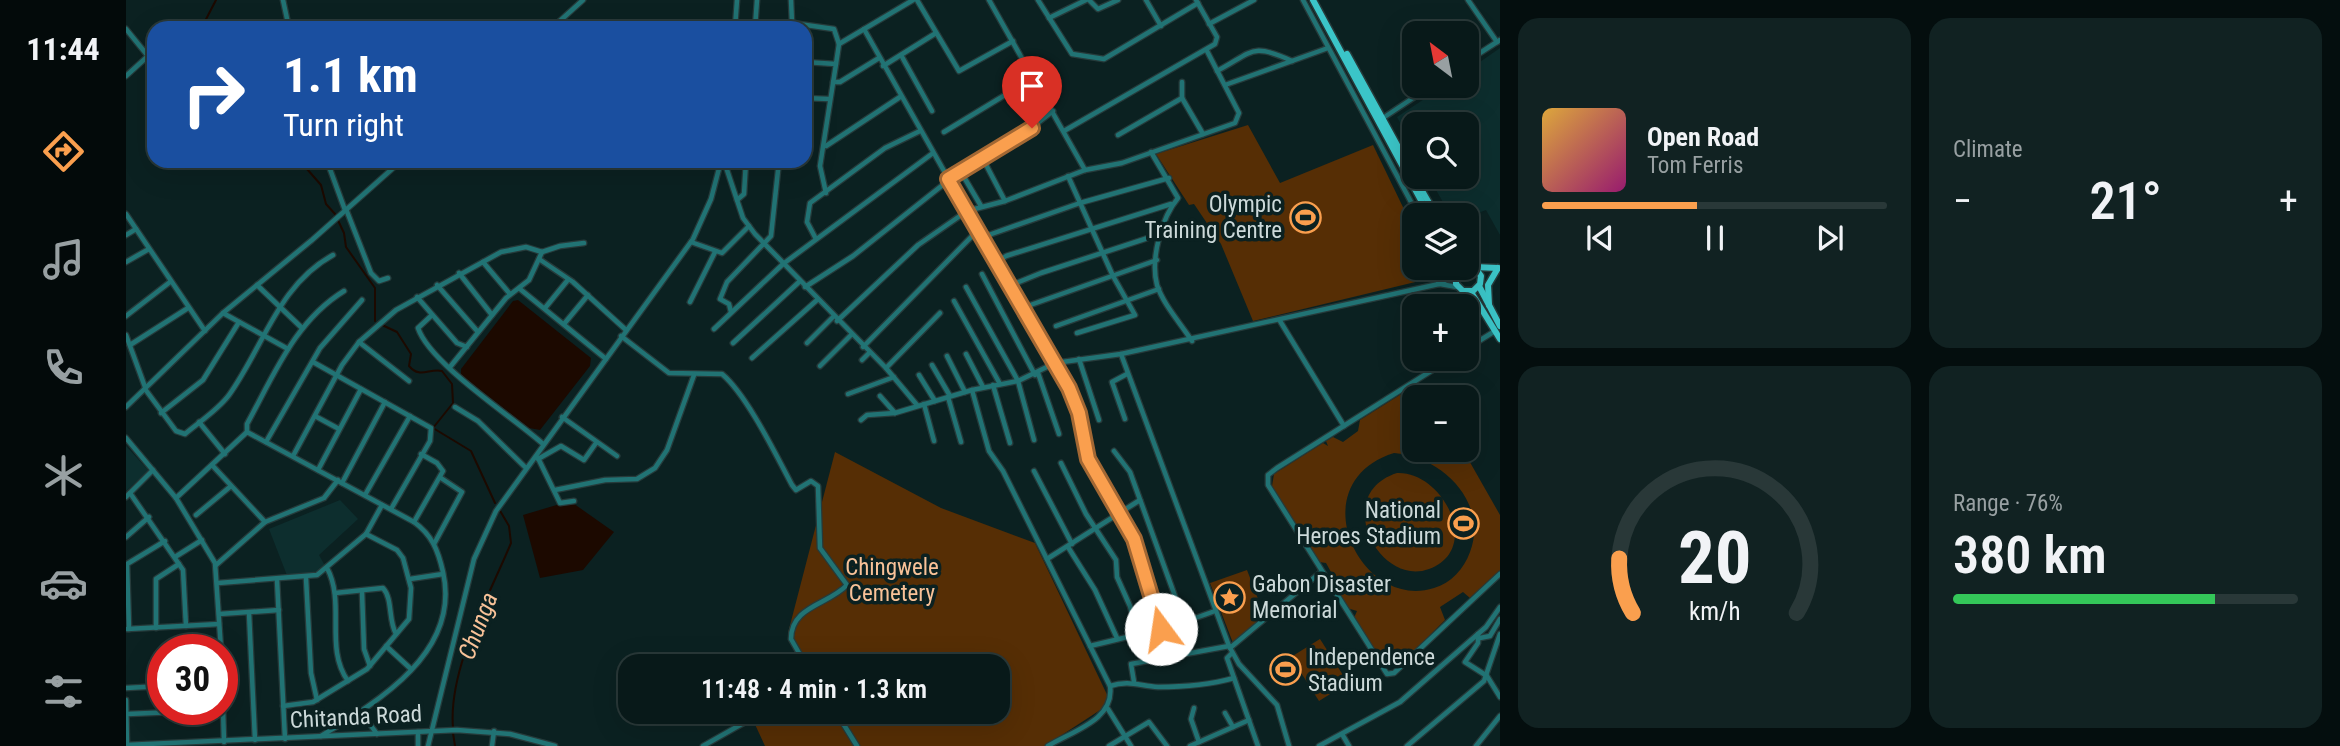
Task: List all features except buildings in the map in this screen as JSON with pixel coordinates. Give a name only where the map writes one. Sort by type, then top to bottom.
[{"type":"main road","points":[[1315,0],[1402,154]]},
{"type":"main road","points":[[1315,0],[1423,203]]},
{"type":"main road","points":[[1479,266],[1498,268]]},
{"type":"main road","points":[[1471,292],[1498,268]]},
{"type":"main road","points":[[1489,307],[1488,285],[1498,268]]},
{"type":"main road","points":[[1457,280],[1457,286],[1471,292],[1498,329]]},
{"type":"main road","points":[[1478,280],[1500,339]]},
{"type":"street","points":[[283,0],[288,21]]},
{"type":"street","points":[[560,21],[583,0]]},
{"type":"street","points":[[736,21],[737,0]]},
{"type":"street","points":[[756,21],[757,0]]},
{"type":"street","points":[[791,0],[792,21]]},
{"type":"street","points":[[839,44],[915,0],[959,71],[1013,41]]},
{"type":"street","points":[[1038,0],[1072,54],[1088,58],[1107,58],[1197,1],[1217,40],[1207,51],[1064,131]]},
{"type":"street","points":[[1049,18],[1087,0],[1098,9],[1118,0]]},
{"type":"street","points":[[1146,0],[1161,26]]},
{"type":"street","points":[[1209,24],[1254,0]]},
{"type":"street","points":[[1303,0],[1412,203]]},
{"type":"street","points":[[1479,0],[1470,2],[1498,41],[1479,53]]},
{"type":"street","points":[[991,1],[1085,170]]},
{"type":"street","points":[[812,26],[834,29],[839,44],[820,166],[826,194]]},
{"type":"street","points":[[126,29],[147,55]]},
{"type":"street","points":[[864,29],[1055,363],[1079,413],[1088,459],[1137,546],[1161,629]]},
{"type":"street","points":[[883,66],[936,33]]},
{"type":"street","points":[[1224,85],[1328,48]]},
{"type":"street","points":[[1217,72],[1251,51],[1261,49],[1292,61]]},
{"type":"street","points":[[807,343],[918,245],[967,211],[1005,201],[1085,170],[1122,163],[1232,125],[1239,119],[1240,114],[1207,51]]},
{"type":"street","points":[[901,55],[932,111]]},
{"type":"street","points":[[126,76],[147,57]]},
{"type":"street","points":[[833,82],[838,82],[879,58]]},
{"type":"street","points":[[812,62],[836,64]]},
{"type":"street","points":[[944,132],[1033,78]]},
{"type":"street","points":[[1182,82],[1182,98],[1203,134]]},
{"type":"street","points":[[825,146],[901,97]]},
{"type":"street","points":[[812,98],[829,99]]},
{"type":"street","points":[[1118,135],[1182,98]]},
{"type":"street","points":[[1383,118],[1413,98]]},
{"type":"street","points":[[805,288],[853,256],[948,179],[1028,131],[1053,111]]},
{"type":"street","points":[[816,239],[807,222],[806,212],[810,203],[826,194],[885,148],[920,131]]},
{"type":"street","points":[[996,262],[1006,256],[1091,227],[1171,204],[1178,198],[1169,178],[1151,152]]},
{"type":"street","points":[[714,329],[783,264],[933,153]]},
{"type":"street","points":[[983,159],[1005,201]]},
{"type":"street","points":[[330,168],[371,273],[379,281],[388,278]]},
{"type":"street","points":[[126,407],[223,313],[393,168]]},
{"type":"street","points":[[428,746],[476,553],[499,505],[537,457],[562,417],[691,242],[711,199],[721,168]]},
{"type":"street","points":[[728,168],[737,200],[749,226],[764,245],[886,368],[917,405]]},
{"type":"street","points":[[737,200],[744,194],[746,168]]},
{"type":"street","points":[[731,312],[729,304],[720,299],[727,282],[772,234],[778,168]]},
{"type":"street","points":[[961,172],[981,206]]},
{"type":"street","points":[[1069,176],[1112,276],[1135,315],[1077,333]]},
{"type":"street","points":[[983,237],[1080,203],[1169,178]]},
{"type":"street","points":[[1171,204],[1160,234],[1157,259],[1159,289],[1192,341]]},
{"type":"street","points":[[126,214],[205,331]]},
{"type":"street","points":[[691,242],[715,252],[724,252],[749,226]]},
{"type":"street","points":[[126,235],[136,229]]},
{"type":"street","points":[[863,347],[978,230]]},
{"type":"street","points":[[1009,286],[1160,234]]},
{"type":"street","points":[[293,456],[359,342],[383,318],[459,273],[512,248],[526,247],[542,252],[559,246],[584,243]]},
{"type":"street","points":[[126,262],[149,249]]},
{"type":"street","points":[[450,366],[510,295],[533,274],[542,252]]},
{"type":"street","points":[[690,302],[715,252]]},
{"type":"street","points":[[126,334],[145,388],[180,435],[227,398],[280,305],[300,280],[333,255]]},
{"type":"street","points":[[539,259],[588,295],[626,330]]},
{"type":"street","points":[[1022,308],[1157,259]]},
{"type":"street","points":[[483,262],[510,295]]},
{"type":"street","points":[[459,273],[492,315]]},
{"type":"street","points":[[982,274],[1036,374],[1059,434]]},
{"type":"street","points":[[1438,280],[1439,284]]},
{"type":"street","points":[[1439,284],[1445,280]]},
{"type":"street","points":[[545,309],[568,281]]},
{"type":"street","points":[[126,316],[170,282]]},
{"type":"street","points":[[733,343],[799,282]]},
{"type":"street","points":[[861,420],[867,415],[895,413],[983,387],[1018,381],[1055,363],[1192,341],[1439,284],[1457,286]]},
{"type":"street","points":[[257,285],[302,328]]},
{"type":"street","points":[[437,285],[478,332]]},
{"type":"street","points":[[966,286],[1018,381],[1034,440]]},
{"type":"street","points":[[519,289],[606,359]]},
{"type":"street","points":[[1056,326],[1159,289]]},
{"type":"street","points":[[176,498],[247,432],[247,424],[302,328],[322,305],[344,290]]},
{"type":"street","points":[[564,324],[588,295]]},
{"type":"street","points":[[416,297],[457,343],[467,347]]},
{"type":"street","points":[[266,442],[324,342],[362,300]]},
{"type":"street","points":[[752,358],[817,300]]},
{"type":"street","points":[[954,301],[996,385],[1010,443]]},
{"type":"street","points":[[130,345],[188,307]]},
{"type":"street","points":[[223,313],[288,349]]},
{"type":"street","points":[[886,368],[940,313]]},
{"type":"street","points":[[432,315],[419,325],[418,330],[450,366],[543,444]]},
{"type":"street","points":[[161,413],[203,380],[239,321]]},
{"type":"street","points":[[1280,321],[1344,426]]},
{"type":"street","points":[[1479,341],[1498,329]]},
{"type":"street","points":[[820,366],[851,335]]},
{"type":"street","points":[[621,336],[667,372],[694,375],[716,372],[726,377],[796,490],[811,481],[818,486],[820,548],[847,585],[824,602],[806,609],[795,621],[791,639],[800,654]]},
{"type":"street","points":[[359,342],[409,381]]},
{"type":"street","points":[[862,360],[869,353]]},
{"type":"street","points":[[966,354],[983,387]]},
{"type":"street","points":[[1121,354],[1230,649],[1278,705],[1289,746]]},
{"type":"street","points":[[947,356],[965,392]]},
{"type":"street","points":[[1079,359],[1099,421]]},
{"type":"street","points":[[313,362],[410,416],[432,432],[391,509]]},
{"type":"street","points":[[932,365],[949,396],[961,442]]},
{"type":"street","points":[[1431,371],[1268,475],[1270,491],[1384,672],[1390,675],[1500,574]]},
{"type":"street","points":[[1125,419],[1112,382],[1127,374]]},
{"type":"street","points":[[555,490],[604,480],[632,480],[655,468],[667,450],[694,375]]},
{"type":"street","points":[[919,375],[935,401]]},
{"type":"street","points":[[848,394],[894,377]]},
{"type":"street","points":[[318,470],[360,388]]},
{"type":"street","points":[[972,390],[989,451],[1003,471],[1110,686],[1108,709],[1093,721],[1048,746]]},
{"type":"street","points":[[880,396],[895,413]]},
{"type":"street","points":[[216,565],[265,522],[324,498],[340,482],[385,402]]},
{"type":"street","points":[[924,404],[934,441]]},
{"type":"street","points":[[454,407],[478,421],[526,468]]},
{"type":"street","points":[[315,416],[339,430]]},
{"type":"street","points":[[365,495],[410,416]]},
{"type":"street","points":[[562,417],[617,456]]},
{"type":"street","points":[[199,422],[225,454]]},
{"type":"street","points":[[247,432],[414,522],[435,544],[443,574],[445,599],[442,627],[411,669],[396,687],[321,736]]},
{"type":"street","points":[[126,438],[176,498],[216,565],[220,634]]},
{"type":"street","points":[[537,457],[561,446],[584,460],[596,443]]},
{"type":"street","points":[[1114,451],[1130,472],[1184,621]]},
{"type":"street","points":[[414,522],[441,478],[441,466],[421,454]]},
{"type":"street","points":[[537,457],[560,503],[574,501]]},
{"type":"street","points":[[1061,463],[1096,529],[1116,559],[1117,577],[1149,659]]},
{"type":"street","points":[[212,465],[265,522]]},
{"type":"street","points":[[153,470],[128,494],[149,517],[185,577],[186,626]]},
{"type":"street","points":[[1034,471],[1117,639]]},
{"type":"street","points":[[435,544],[462,492],[441,478]]},
{"type":"street","points":[[196,515],[231,486]]},
{"type":"street","points":[[1047,559],[1140,500]]},
{"type":"street","points":[[218,583],[306,578],[327,568],[366,534],[382,505]]},
{"type":"street","points":[[126,537],[149,517]]},
{"type":"street","points":[[283,706],[300,706],[317,700],[370,666],[409,619],[410,579],[400,552],[366,534]]},
{"type":"street","points":[[175,557],[202,540]]},
{"type":"street","points":[[165,541],[127,565],[127,629],[219,624]]},
{"type":"street","points":[[156,628],[156,579],[179,564]]},
{"type":"street","points":[[327,568],[334,581],[338,661],[348,681]]},
{"type":"street","points":[[1258,746],[1227,658],[1230,649],[1321,572]]},
{"type":"street","points":[[410,579],[443,574]]},
{"type":"street","points":[[306,578],[311,673],[317,700]]},
{"type":"street","points":[[277,580],[285,739]]},
{"type":"street","points":[[335,593],[382,588],[387,593],[389,615],[396,634]]},
{"type":"street","points":[[362,592],[365,649],[370,666]]},
{"type":"street","points":[[1500,607],[1479,636],[1465,662],[1487,676],[1500,697]]},
{"type":"street","points":[[219,614],[279,610]]},
{"type":"street","points":[[1090,646],[1161,629],[1215,611]]},
{"type":"street","points":[[249,613],[255,740]]},
{"type":"street","points":[[1320,746],[1399,702],[1479,636],[1490,636],[1500,620]]},
{"type":"street","points":[[1408,746],[1487,676],[1500,634]]},
{"type":"street","points":[[386,646],[411,669]]},
{"type":"street","points":[[1134,682],[1130,666],[1149,659],[1230,649]]},
{"type":"street","points":[[1110,686],[1134,682],[1159,687],[1202,686],[1234,678]]},
{"type":"street","points":[[126,688],[147,687]]},
{"type":"street","points":[[126,700],[127,745]]},
{"type":"street","points":[[1194,708],[1191,719],[1199,742]]},
{"type":"street","points":[[1108,709],[1131,746]]},
{"type":"street","points":[[361,712],[378,734]]},
{"type":"street","points":[[127,714],[147,713]]},
{"type":"street","points":[[1225,713],[1233,727]]},
{"type":"street","points":[[1476,746],[1500,716]]},
{"type":"street","points":[[1190,746],[1249,720]]},
{"type":"street","points":[[1109,746],[1149,722],[1167,746]]},
{"type":"street","points":[[703,746],[742,724]]},
{"type":"street","points":[[843,724],[857,746]]},
{"type":"street","points":[[224,725],[225,742]]},
{"type":"street","name":"Chitanda Road","points":[[127,745],[215,744],[457,730],[494,732],[555,746]]},
{"type":"street","points":[[418,732],[418,746]]},
{"type":"street","points":[[492,746],[494,732]]},
{"type":"street","points":[[1342,734],[1349,746]]},
{"type":"street","points":[[334,736],[334,746]]},
{"type":"shaded area","points":[[1500,48],[1500,235],[1486,210],[1479,213],[1479,203],[1443,203],[1436,189],[1479,189],[1479,112],[1405,112],[1426,98],[1479,98],[1479,63]]},
{"type":"shaded area","points":[[1402,114],[1402,126],[1397,117]]},
{"type":"shaded area","points":[[518,300],[591,358],[590,366],[540,430],[529,428],[461,375],[461,369],[513,301]]},
{"type":"shaded area","points":[[126,446],[149,471],[126,491]]},
{"type":"shaded area","points":[[340,500],[358,519],[319,555],[325,566],[310,575],[288,578],[269,529]]},
{"type":"shaded area","points":[[570,501],[614,532],[583,570],[540,578],[523,515]]},
{"type":"green space","name":"Olympic Training Centre","points":[[1248,125],[1280,183],[1373,145],[1402,205],[1402,280],[1424,280],[1253,321],[1221,244],[1194,204],[1189,205],[1156,154]]},
{"type":"green space","points":[[1402,394],[1402,454],[1394,453],[1365,468],[1350,490],[1345,515],[1351,541],[1364,564],[1383,581],[1407,590],[1440,586],[1460,570],[1470,552],[1474,534],[1473,516],[1467,499],[1444,472],[1426,462],[1470,462],[1500,515],[1500,571],[1470,598],[1463,592],[1440,607],[1445,620],[1402,663],[1382,662],[1354,618],[1357,611],[1347,608],[1334,587],[1336,581],[1326,563],[1319,562],[1272,486],[1274,474],[1323,443],[1328,446],[1326,441],[1333,437],[1343,442],[1358,431],[1360,420]]},
{"type":"green space","name":"Chingwele Cemetery","points":[[835,452],[941,508],[1035,543],[1111,703],[1045,746],[765,746],[755,724],[1010,724],[1010,654],[801,654],[788,633]]},
{"type":"green space","points":[[1397,473],[1414,476],[1429,484],[1442,497],[1450,513],[1455,529],[1453,545],[1445,559],[1429,569],[1411,571],[1394,565],[1380,553],[1370,536],[1365,518],[1367,500],[1377,484]]},
{"type":"green space","points":[[1247,570],[1265,617],[1233,643],[1210,583]]},
{"type":"green space","points":[[1320,639],[1348,683],[1319,701],[1291,657]]},
{"type":"waterway","name":"Chunga","points":[[205,21],[216,0]]},
{"type":"waterway","name":"Chunga","points":[[306,168],[321,185],[326,204],[335,214],[344,233],[346,247],[375,288],[375,321]]},
{"type":"waterway","name":"Chunga","points":[[380,324],[397,332],[411,354],[409,366],[413,370],[421,373],[442,371],[452,384],[453,403],[433,428],[471,451],[495,503]]},
{"type":"waterway","name":"Chunga","points":[[453,728],[453,705],[463,658],[511,543],[509,526],[499,509]]},
{"type":"waterway","name":"Chunga","points":[[453,733],[455,746]]},
{"type":"place","name":"Olympic Training Centre","points":[[1305,217]]},
{"type":"place","name":"National Heroes Stadium","points":[[1464,523]]},
{"type":"place","name":"Gabon Disaster Memorial","points":[[1229,597]]},
{"type":"place","name":"Independence Stadium","points":[[1285,670]]},
{"type":"route","points":[[1032,128],[948,179],[1069,388],[1079,413],[1088,459],[1134,539],[1140,564],[1156,603],[1161,629]]}]
